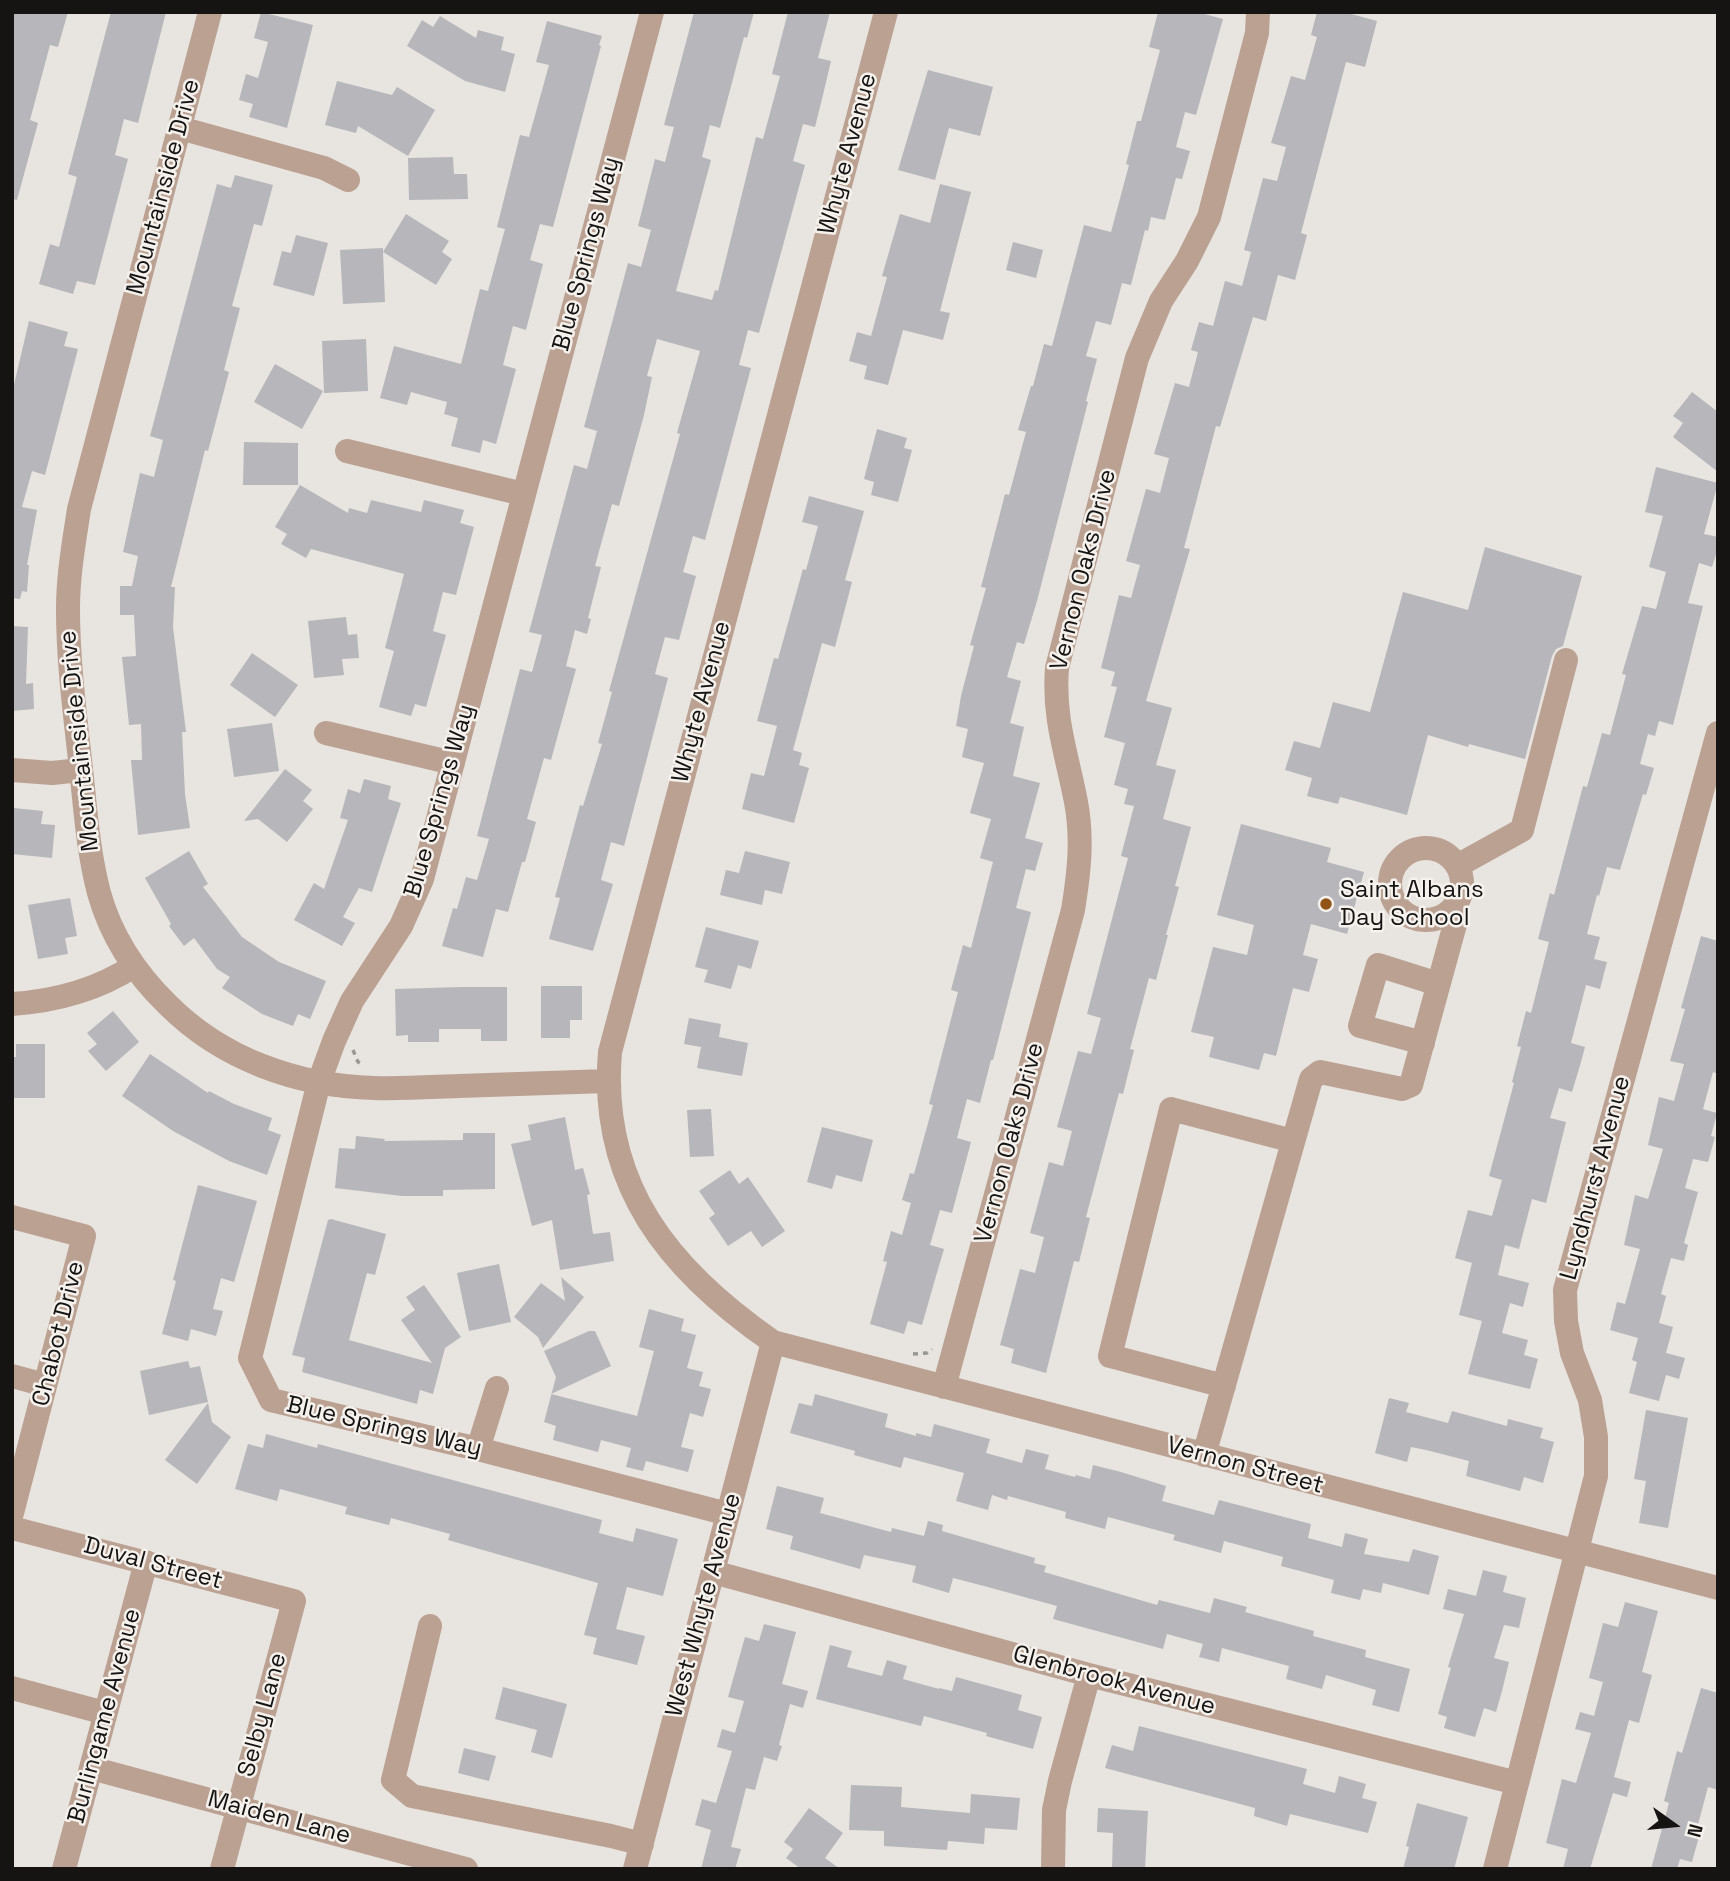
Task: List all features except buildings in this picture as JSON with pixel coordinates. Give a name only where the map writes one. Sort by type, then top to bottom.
[{"type":"street","name":"Mountainside Drive","points":[[210,12],[79,509],[71,557],[69,638],[81,770],[90,853],[110,922],[134,966],[182,1019],[216,1044],[255,1064],[319,1082],[376,1088],[607,1081]]},
{"type":"street","name":"Whyte Avenue","points":[[773,1342],[740,1319],[701,1285],[671,1254],[648,1220],[625,1177],[612,1122],[607,1081],[617,1020],[886,12]]},
{"type":"street","name":"Vernon Oaks Drive","points":[[944,1387],[1073,910],[1080,869],[1081,838],[1076,803],[1060,738],[1055,688],[1057,668],[1137,358],[1161,301],[1209,218],[1257,33],[1258,12]]},
{"type":"street","name":"Blue Springs Way","points":[[645,14],[422,879],[384,954],[352,1001],[319,1082],[250,1358],[271,1400],[478,1449],[728,1514]]},
{"type":"street","points":[[180,128],[324,168],[348,180]]},
{"type":"street","points":[[347,451],[523,494]]},
{"type":"street","points":[[1457,866],[1522,830],[1566,660]]},
{"type":"street","points":[[326,733],[453,763]]},
{"type":"street","name":"Lyndhurst Avenue","points":[[1495,1869],[1596,1476],[1596,1437],[1590,1400],[1572,1353],[1566,1321],[1565,1290],[1718,733]]},
{"type":"street","points":[[12,770],[52,773],[81,770]]},
{"type":"street","points":[[1421,848],[1435,849],[1448,855],[1457,866],[1462,879],[1461,893],[1455,906],[1444,915],[1431,920],[1417,919],[1404,913],[1395,903],[1390,889],[1391,875],[1397,862],[1408,853],[1421,848]]},
{"type":"street","points":[[1204,1455],[1311,1079],[1320,1072],[1402,1089],[1411,1085],[1457,917],[1455,906]]},
{"type":"street","points":[[1423,1044],[1360,1026],[1378,965],[1438,984]]},
{"type":"street","points":[[12,1004],[45,1001],[76,994],[134,966]]},
{"type":"street","points":[[1224,1386],[1110,1356],[1171,1109],[1293,1141]]},
{"type":"street","name":"Chabot Drive","points":[[12,1217],[84,1236],[12,1513]]},
{"type":"street","name":"Vernon Street","points":[[773,1342],[1718,1588]]},
{"type":"street","name":"West Whyte Avenue","points":[[635,1869],[773,1342]]},
{"type":"street","points":[[12,1376],[45,1385]]},
{"type":"street","points":[[478,1449],[497,1388]]},
{"type":"street","name":"Duval Street","points":[[12,1528],[294,1601]]},
{"type":"street","name":"Burlingame Avenue","points":[[64,1869],[146,1563]]},
{"type":"street","name":"Glenbrook Avenue","points":[[713,1572],[1090,1675],[1517,1783]]},
{"type":"street","name":"Selby Lane","points":[[222,1869],[294,1601]]},
{"type":"street","points":[[430,1626],[394,1780],[412,1796],[642,1844]]},
{"type":"street","points":[[1053,1869],[1054,1810],[1090,1675]]},
{"type":"street","points":[[12,1688],[105,1713]]},
{"type":"street","name":"Maiden Lane","points":[[91,1768],[466,1869]]},
{"type":"path","points":[[352,1047],[358,1062],[367,1066]]},
{"type":"place","name":"Saint Albans Day School","points":[[1326,904]]}]
